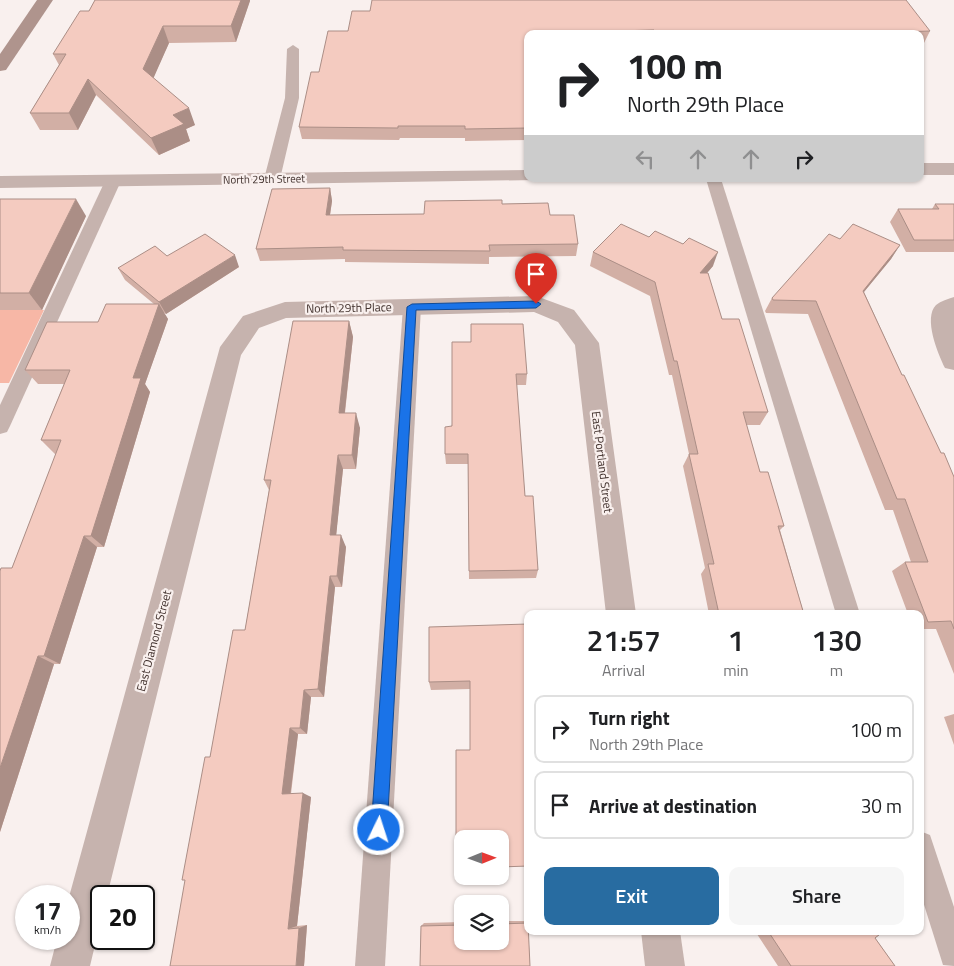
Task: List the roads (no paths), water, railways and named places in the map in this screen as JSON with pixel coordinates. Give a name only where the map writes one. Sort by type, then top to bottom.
[{"type":"street","points":[[0,66],[45,0]]},
{"type":"street","points":[[924,169],[954,169]]},
{"type":"street","name":"North 29th Street","points":[[0,182],[524,176]]},
{"type":"street","name":"North 29th Place","points":[[251,322],[285,310],[536,304],[566,316]]},
{"type":"street","points":[[949,308],[944,340],[954,361]]},
{"type":"street","name":"East Portland Street","points":[[566,316],[587,343],[620,610]]},
{"type":"street","name":"East Diamond Street","points":[[70,966],[229,353],[251,322]]},
{"type":"street","points":[[660,935],[664,966]]},
{"type":"lane","points":[[272,179],[296,72],[293,50]]},
{"type":"lane","points":[[0,426],[113,180]]},
{"type":"lane","points":[[714,182],[847,610]]},
{"type":"lane","points":[[370,966],[412,307]]},
{"type":"lane","points":[[924,858],[954,954]]}]
